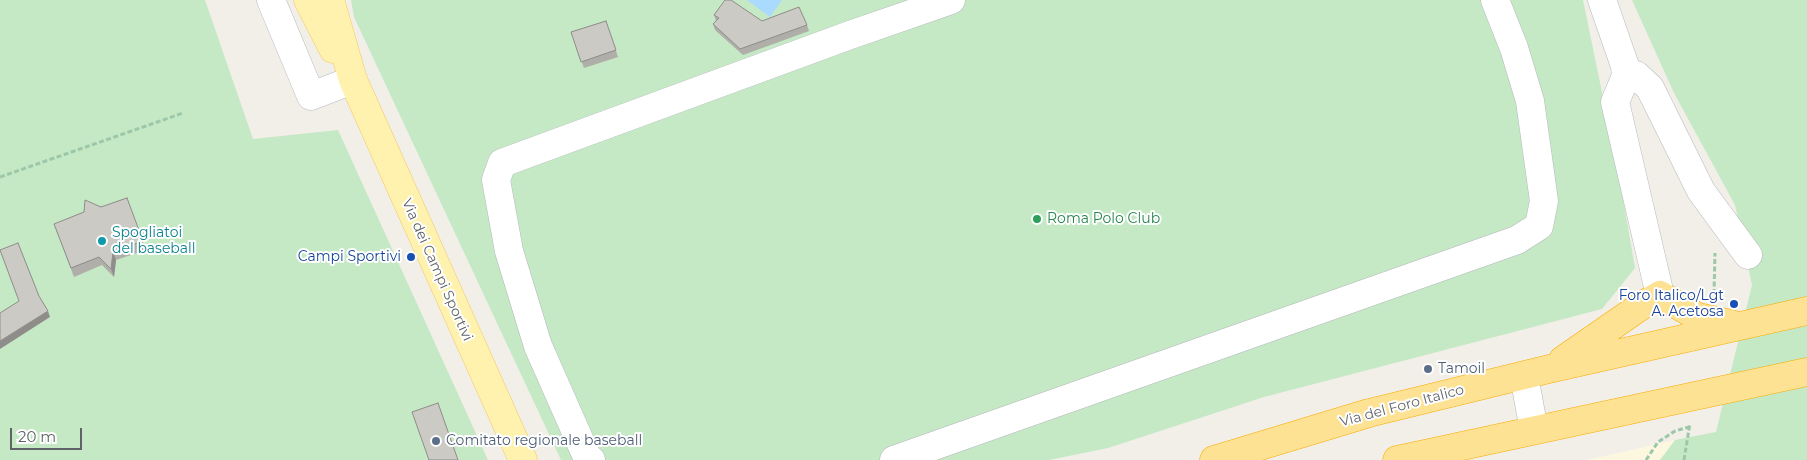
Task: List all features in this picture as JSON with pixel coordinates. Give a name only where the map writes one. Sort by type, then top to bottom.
[{"type":"highway","points":[[1537,372],[1660,296],[1698,316],[1738,326]]},
{"type":"highway","name":"Via del Foro Italico","points":[[1214,460],[1369,414],[1537,372],[1807,311]]},
{"type":"highway","points":[[1397,460],[1807,372]]},
{"type":"main road","name":"Via dei Campi Sportivi","points":[[308,0],[326,38],[352,80],[523,460]]},
{"type":"main road","name":"Via dei Campi Sportivi","points":[[330,0],[352,80]]},
{"type":"street","points":[[271,0],[311,96],[352,80]]},
{"type":"street","points":[[591,460],[538,346],[509,251],[496,180],[502,163],[850,35],[951,0]]},
{"type":"street","points":[[894,460],[1517,240],[1539,226],[1544,201],[1530,101],[1514,48],[1495,0]]},
{"type":"street","points":[[1602,0],[1626,76],[1620,85],[1615,102],[1660,296]]},
{"type":"street","points":[[1626,76],[1636,75],[1650,88],[1701,191],[1748,255]]},
{"type":"street","points":[[1534,430],[1537,372]]},
{"type":"path","points":[[0,177],[183,113]]},
{"type":"path","points":[[1715,210],[1714,302],[1738,326]]},
{"type":"path","points":[[1684,460],[1690,422],[1688,397]]},
{"type":"path","points":[[1646,460],[1658,442],[1675,431],[1689,427]]},
{"type":"shaded area","points":[[1675,440],[1662,460],[1587,460]]},
{"type":"green space","points":[[0,0],[205,0],[253,139],[338,130],[488,460],[0,460]]},
{"type":"green space","name":"Roma Polo Club","points":[[351,0],[1583,0],[1618,170],[1635,268],[1602,309],[1264,397],[1108,448],[1049,460],[561,460],[354,17]]},
{"type":"green space","points":[[1632,0],[1807,0],[1807,460],[1660,460],[1675,440],[1716,432],[1752,285],[1735,205],[1674,93]]},
{"type":"water","points":[[747,0],[782,0],[770,17]]},
{"type":"building","points":[[725,0],[731,0],[762,21],[799,7],[807,25],[740,49],[713,24],[719,18],[714,15]]},
{"type":"building","points":[[606,21],[616,50],[581,62],[571,32]]},
{"type":"building","name":"Spogliatoi del baseball","points":[[127,198],[143,241],[113,252],[111,269],[99,257],[71,268],[54,224],[84,212],[85,200],[101,207]]},
{"type":"building","points":[[18,243],[39,296],[48,311],[0,341],[0,313],[19,301],[0,250]]},
{"type":"building","name":"Comitato regionale baseball","points":[[438,403],[458,460],[429,460],[412,412]]},
{"type":"place","name":"Roma Polo Club","points":[[1037,219]]},
{"type":"place","name":"Spogliatoi del baseball","points":[[102,241]]},
{"type":"place","name":"Campi Sportivi","points":[[411,257]]},
{"type":"place","name":"Foro Italico/Lgt A. Acetosa","points":[[1734,304]]},
{"type":"place","name":"Tamoil","points":[[1428,369]]},
{"type":"place","name":"Comitato regionale baseball","points":[[436,441]]}]
